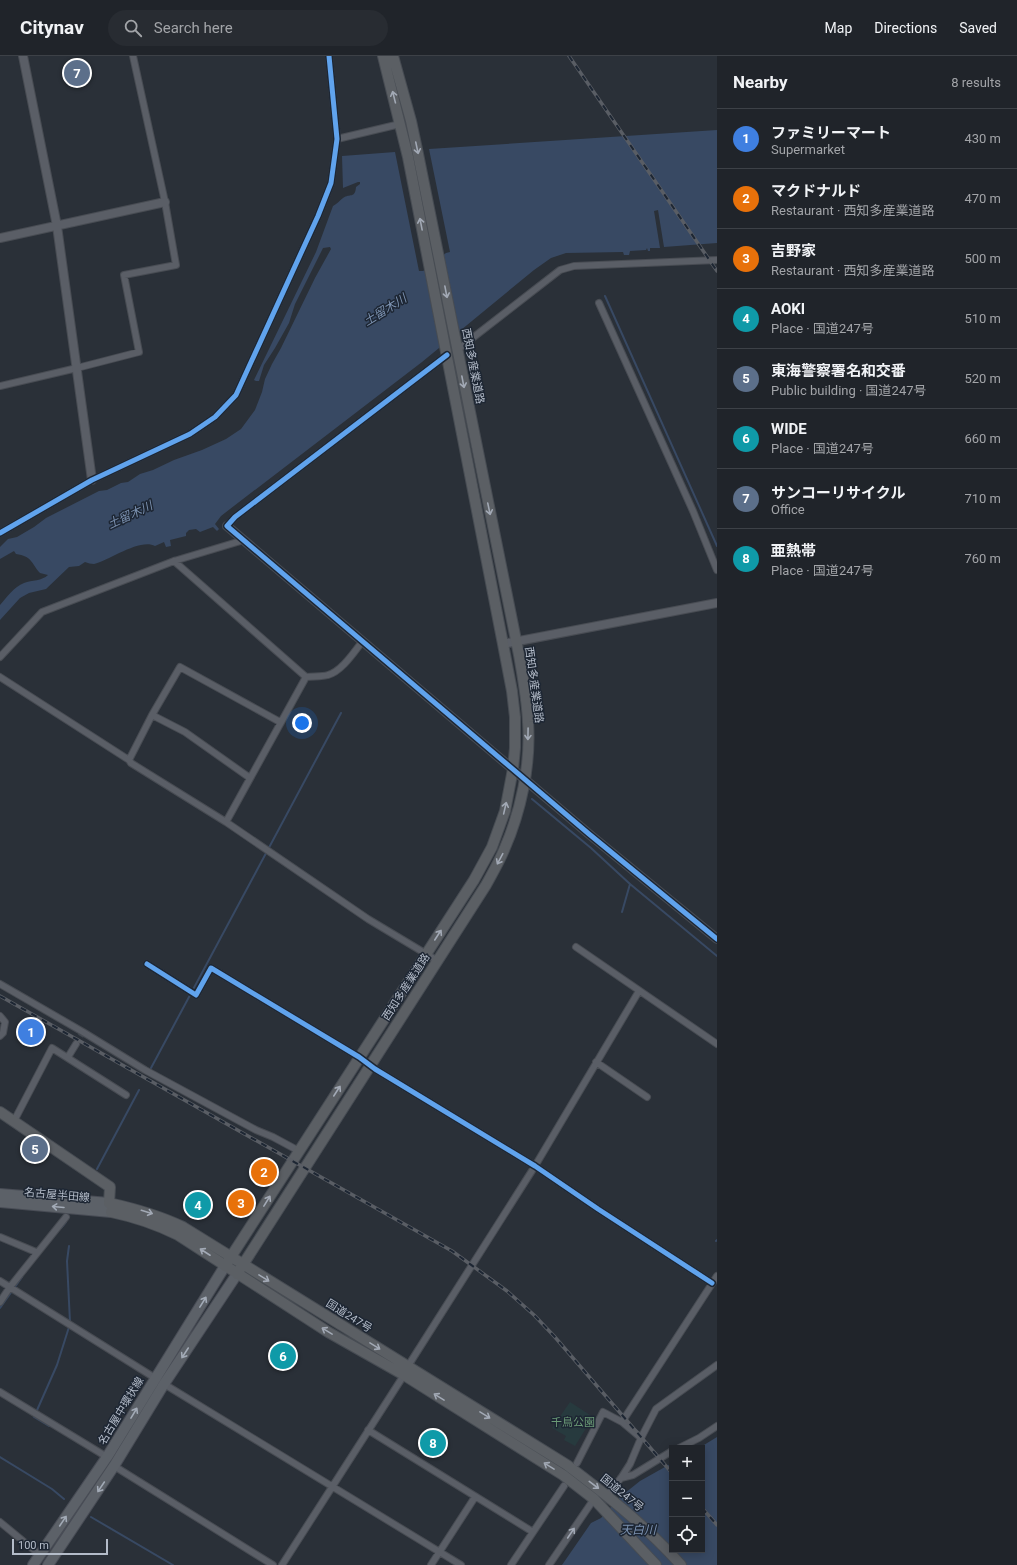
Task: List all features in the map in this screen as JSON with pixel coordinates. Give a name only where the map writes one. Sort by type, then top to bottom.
[{"type":"highway","name":"西知多産業道路","points":[[228,1261],[474,880],[492,847],[505,812],[513,769],[515,748],[512,691],[429,262],[400,124],[383,56]]},
{"type":"highway","name":"西知多産業道路","points":[[237,1274],[486,885],[504,850],[518,812],[525,779],[528,724],[526,697],[516,641],[411,121],[393,56]]},
{"type":"highway","points":[[0,1112],[110,1187],[110,1207]]},
{"type":"highway","name":"国道247号","points":[[110,1207],[136,1209],[163,1217],[183,1227],[228,1261],[237,1274],[328,1332],[406,1371],[567,1465],[609,1497],[658,1539],[681,1565]]},
{"type":"highway","name":"国道247号","points":[[228,1261],[243,1265],[564,1475],[594,1499],[656,1565]]},
{"type":"main road","name":"名古屋半田線","points":[[0,1194],[110,1207]]},
{"type":"main road","name":"名古屋半田線","points":[[0,1202],[110,1207]]},
{"type":"main road","name":"名古屋中環状線","points":[[33,1565],[107,1457],[228,1261]]},
{"type":"main road","name":"名古屋中環状線","points":[[48,1565],[114,1466],[164,1384],[237,1274]]},
{"type":"street","points":[[23,56],[57,226],[92,480]]},
{"type":"street","points":[[0,386],[139,352],[124,275],[176,265],[165,202],[133,56]]},
{"type":"street","points":[[0,533],[92,480],[190,434],[215,417],[236,395],[318,216],[331,183],[337,139],[329,56]]},
{"type":"street","points":[[400,56],[399,66],[411,121]]},
{"type":"street","points":[[337,139],[400,124]]},
{"type":"street","points":[[0,238],[165,202]]},
{"type":"street","points":[[457,347],[560,270],[574,266],[717,260]]},
{"type":"street","points":[[599,303],[693,511],[717,570]]},
{"type":"street","points":[[446,353],[235,517],[227,526],[589,834],[717,938]]},
{"type":"street","points":[[0,657],[42,612],[174,561],[244,540]]},
{"type":"street","points":[[174,561],[306,677],[328,675],[334,672],[348,660],[362,642]]},
{"type":"street","points":[[503,644],[717,603]]},
{"type":"street","points":[[129,760],[152,715],[180,667],[280,722]]},
{"type":"street","points":[[0,677],[129,760],[131,763],[226,822],[368,919],[438,961]]},
{"type":"street","points":[[226,822],[306,677]]},
{"type":"street","points":[[152,715],[185,732],[250,778]]},
{"type":"street","points":[[576,947],[717,1044]]},
{"type":"street","points":[[147,964],[196,995],[211,968],[360,1057],[370,1065],[535,1166],[712,1283]]},
{"type":"street","points":[[0,984],[145,1070],[256,1130],[299,1150]]},
{"type":"street","points":[[282,1565],[535,1166],[639,991]]},
{"type":"street","points":[[0,1016],[5,1022],[3,1033],[0,1036]]},
{"type":"street","points":[[68,1057],[76,1044]]},
{"type":"street","points":[[14,1121],[52,1048],[126,1095]]},
{"type":"street","points":[[596,1062],[647,1096]]},
{"type":"street","points":[[0,1302],[12,1288],[36,1252],[66,1217]]},
{"type":"street","points":[[0,1237],[36,1252]]},
{"type":"street","points":[[622,1422],[717,1276]]},
{"type":"street","points":[[0,1281],[155,1378]]},
{"type":"street","points":[[609,1497],[630,1464],[656,1409],[717,1365]]},
{"type":"street","points":[[164,1384],[461,1565]]},
{"type":"street","points":[[0,1392],[107,1457]]},
{"type":"street","points":[[577,1463],[603,1412],[622,1422],[641,1438]]},
{"type":"street","points":[[685,1445],[717,1426]]},
{"type":"street","points":[[368,1430],[532,1532]]},
{"type":"street","points":[[621,1478],[633,1475],[669,1453]]},
{"type":"street","points":[[114,1466],[273,1565]]},
{"type":"street","points":[[511,1565],[564,1486]]},
{"type":"street","points":[[431,1565],[474,1497]]},
{"type":"street","points":[[549,1565],[594,1499]]},
{"type":"street","points":[[0,1522],[40,1555]]},
{"type":"green space","name":"千鳥公園","points":[[570,1402],[593,1417],[575,1446],[564,1440],[566,1436],[552,1428]]},
{"type":"water","name":"土留木川","points":[[717,130],[717,243],[664,247],[658,210],[654,211],[660,248],[650,248],[650,251],[648,251],[647,248],[646,250],[630,251],[629,255],[624,255],[623,252],[566,253],[551,258],[534,270],[422,362],[221,516],[215,524],[219,529],[217,531],[213,527],[200,532],[196,529],[189,530],[186,533],[186,536],[170,540],[171,546],[166,547],[164,542],[155,546],[149,544],[141,545],[125,550],[101,562],[91,564],[85,562],[79,566],[69,567],[46,589],[29,593],[20,598],[0,620],[0,605],[14,590],[24,583],[46,577],[48,575],[40,573],[31,560],[25,556],[16,554],[14,551],[0,559],[0,547],[8,539],[17,537],[46,518],[99,491],[107,490],[121,483],[128,482],[140,474],[202,450],[226,439],[241,429],[255,410],[265,379],[272,364],[331,249],[330,247],[323,248],[295,304],[289,323],[264,365],[259,381],[254,380],[316,252],[333,206],[343,198],[355,193],[356,187],[360,184],[360,182],[358,182],[343,188],[342,156],[395,152],[419,271],[423,271],[446,253],[450,252],[429,149]]},
{"type":"water","name":"天白川","points":[[717,1437],[717,1565],[562,1565],[591,1523],[601,1518],[620,1497],[640,1481],[669,1465],[669,1553],[705,1553],[704,1445]]},
{"type":"waterway","points":[[605,296],[717,546]]},
{"type":"waterway","points":[[151,1068],[341,713]]},
{"type":"waterway","points":[[532,799],[591,848],[630,884],[622,912]]},
{"type":"waterway","points":[[630,884],[717,956]]},
{"type":"waterway","points":[[97,1169],[139,1090]]},
{"type":"waterway","points":[[61,1228],[66,1222]]},
{"type":"waterway","points":[[69,1246],[67,1261],[70,1322]]},
{"type":"waterway","points":[[0,1308],[22,1277]]},
{"type":"waterway","points":[[49,1426],[34,1417],[57,1365],[69,1327]]},
{"type":"waterway","points":[[0,1457],[52,1489],[64,1499]]},
{"type":"waterway","points":[[91,1517],[173,1565]]},
{"type":"tunnel","points":[[76,1044],[83,1032]]},
{"type":"railway","points":[[569,56],[717,271]]},
{"type":"railway","points":[[0,996],[452,1251],[507,1291],[534,1315],[554,1336],[669,1470]]},
{"type":"railway","points":[[705,1511],[717,1525]]},
{"type":"cycle path","points":[[0,533],[92,480],[190,434],[215,417],[236,395],[318,216],[331,183],[337,139],[329,56]]},
{"type":"cycle path","points":[[447,355],[235,517],[227,526],[589,834],[717,939]]},
{"type":"cycle path","points":[[147,964],[196,995],[211,968],[359,1057],[375,1069],[535,1166],[712,1283]]},
{"type":"place","name":"サンコーリサイクル","points":[[77,73]]},
{"type":"place","name":"ファミリーマート","points":[[31,1032]]},
{"type":"place","name":"東海警察署名和交番","points":[[35,1149]]},
{"type":"place","name":"マクドナルド","points":[[264,1172]]},
{"type":"place","name":"吉野家","points":[[241,1203]]},
{"type":"place","name":"AOKI","points":[[198,1205]]},
{"type":"place","name":"WIDE","points":[[283,1356]]},
{"type":"place","name":"亜熱帯","points":[[433,1443]]}]
